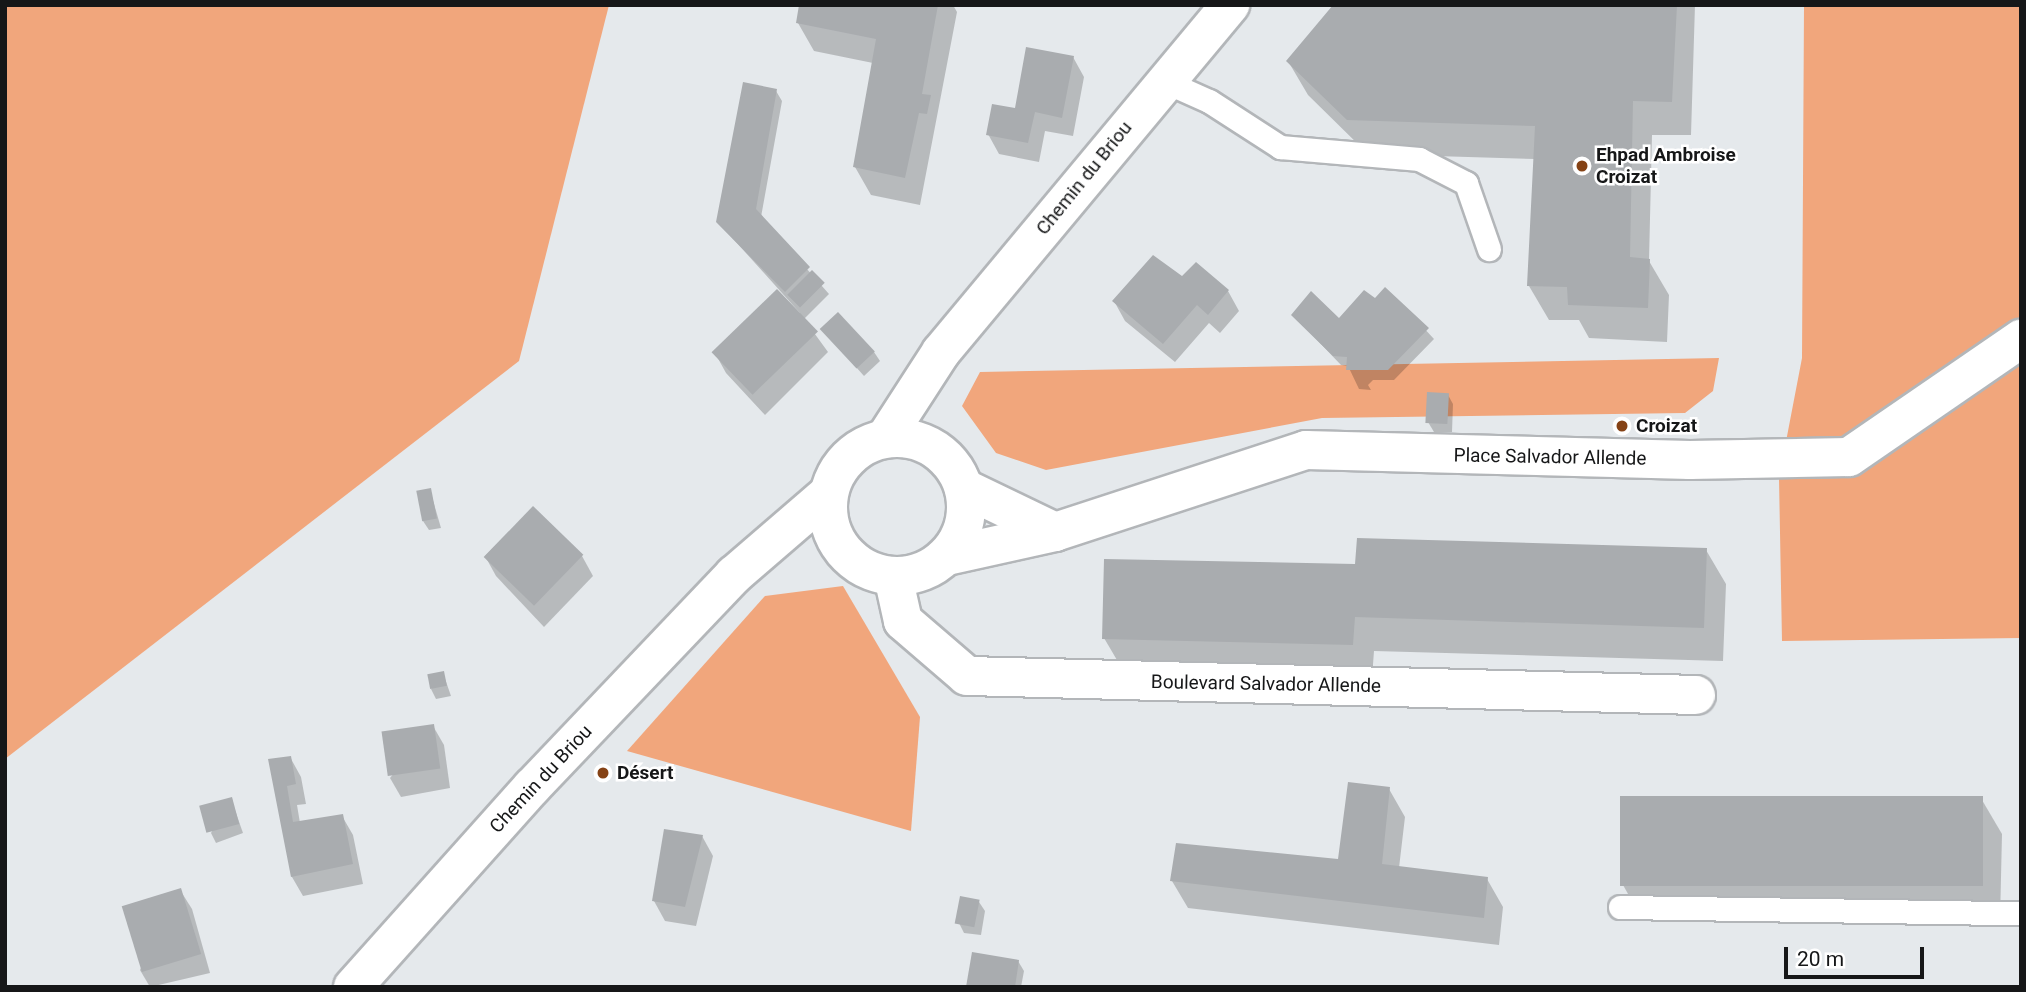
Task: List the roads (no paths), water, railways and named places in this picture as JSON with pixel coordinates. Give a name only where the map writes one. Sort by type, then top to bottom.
[{"type":"street","name":"Chemin du Briou","points":[[886,438],[941,352],[1164,80],[1230,5]]},
{"type":"street","name":"Place Salvador Allende","points":[[1055,532],[1306,450],[1690,460],[1849,457],[2021,339]]},
{"type":"street","points":[[929,444],[941,352]]},
{"type":"street","points":[[886,438],[929,444],[944,456],[964,488],[964,524],[947,555],[931,568],[893,576],[859,565],[835,540],[827,517],[828,494],[848,456],[886,438]]},
{"type":"street","points":[[964,488],[1055,532]]},
{"type":"street","name":"Chemin du Briou","points":[[353,987],[532,787],[734,575],[828,494]]},
{"type":"street","points":[[947,555],[1055,532]]},
{"type":"street","name":"Chemin du Briou","points":[[734,575],[835,540]]},
{"type":"street","name":"Boulevard Salvador Allende","points":[[893,576],[904,621],[967,676],[1696,695]]},
{"type":"lane","points":[[1164,80],[1209,102],[1280,147],[1419,159],[1466,183],[1489,249]]},
{"type":"lane","points":[[1620,907],[2021,913]]},
{"type":"place","name":"Ehpad Ambroise Croizat","points":[[1582,166]]},
{"type":"place","name":"Croizat","points":[[1622,426]]},
{"type":"place","name":"Désert","points":[[603,773]]}]
